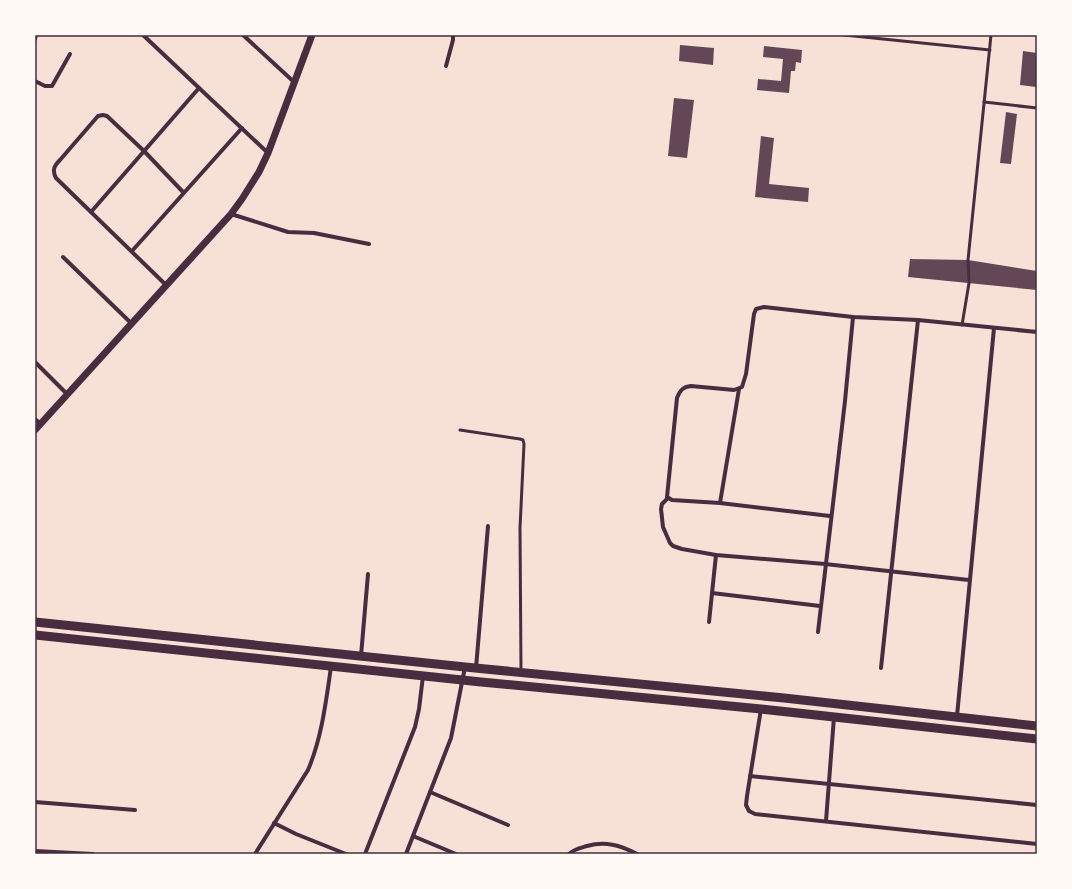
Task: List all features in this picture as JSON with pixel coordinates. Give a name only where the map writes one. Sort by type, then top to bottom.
[{"type":"highway","points":[[35,622],[1037,726]]},
{"type":"highway","points":[[35,635],[423,676],[761,709],[1037,739]]},
{"type":"street","points":[[35,39],[36,35]]},
{"type":"street","points":[[143,35],[268,153]]},
{"type":"street","points":[[243,35],[294,82]]},
{"type":"street","points":[[35,430],[38,421],[67,394],[231,214],[242,199],[256,177],[268,153],[312,35]]},
{"type":"street","points":[[446,66],[453,35]]},
{"type":"street","points":[[35,80],[45,86],[52,86],[70,54]]},
{"type":"street","points":[[91,212],[199,88]]},
{"type":"street","points":[[166,285],[56,178],[53,170],[54,166],[101,115],[107,116],[184,192]]},
{"type":"street","points":[[132,251],[242,128]]},
{"type":"street","points":[[231,214],[288,232],[314,234],[369,244]]},
{"type":"street","points":[[63,257],[132,323]]},
{"type":"street","points":[[668,498],[667,495],[677,398],[679,392],[684,387],[691,386],[734,390],[742,388],[746,374],[754,314],[756,309],[764,307],[853,317],[918,320],[1037,332]]},
{"type":"street","points":[[818,632],[830,516],[845,401],[853,317]]},
{"type":"street","points":[[881,668],[918,320]]},
{"type":"street","points":[[957,717],[994,328]]},
{"type":"street","points":[[35,362],[67,394]]},
{"type":"street","points":[[720,503],[739,389]]},
{"type":"street","points":[[668,498],[672,500],[720,503],[830,516]]},
{"type":"street","points":[[668,498],[662,504],[661,516],[663,527],[670,543],[673,546],[682,549],[716,555],[825,564],[969,580]]},
{"type":"street","points":[[476,668],[488,526]]},
{"type":"street","points":[[709,622],[716,555]]},
{"type":"street","points":[[361,656],[368,574]]},
{"type":"street","points":[[712,593],[820,606]]},
{"type":"street","points":[[255,854],[308,770],[315,752],[326,701],[331,666]]},
{"type":"street","points":[[406,854],[451,738],[465,667]]},
{"type":"street","points":[[365,854],[415,727],[420,709],[423,676]]},
{"type":"street","points":[[761,709],[746,805],[749,811],[755,814],[1037,844]]},
{"type":"street","points":[[826,821],[834,717]]},
{"type":"street","points":[[750,776],[829,783],[1037,806]]},
{"type":"street","points":[[430,792],[508,825]]},
{"type":"street","points":[[35,802],[135,810]]},
{"type":"street","points":[[274,823],[296,834],[346,854]]},
{"type":"street","points":[[413,836],[456,854]]},
{"type":"street","points":[[570,854],[576,849],[599,843],[617,845],[636,854]]},
{"type":"street","points":[[35,851],[93,854]]},
{"type":"lane","points":[[844,35],[990,50]]},
{"type":"lane","points":[[962,325],[969,283],[968,260],[991,35]]},
{"type":"lane","points":[[984,102],[1037,108]]},
{"type":"lane","points":[[460,430],[523,440],[520,528],[521,672]]},
{"type":"building","points":[[680,45],[714,48],[713,65],[679,61]]},
{"type":"building","points":[[764,46],[802,50],[801,63],[796,62],[795,71],[791,71],[789,93],[757,90],[758,79],[781,81],[783,59],[763,57]]},
{"type":"building","points":[[1023,51],[1037,53],[1036,87],[1020,85]]},
{"type":"building","points":[[674,98],[694,100],[687,158],[668,156]]},
{"type":"building","points":[[1006,112],[1017,114],[1011,164],[1000,163]]},
{"type":"building","points":[[761,136],[774,138],[769,184],[809,188],[808,202],[755,197]]},
{"type":"building","points":[[910,259],[968,260],[1037,271],[1037,290],[908,277]]}]
